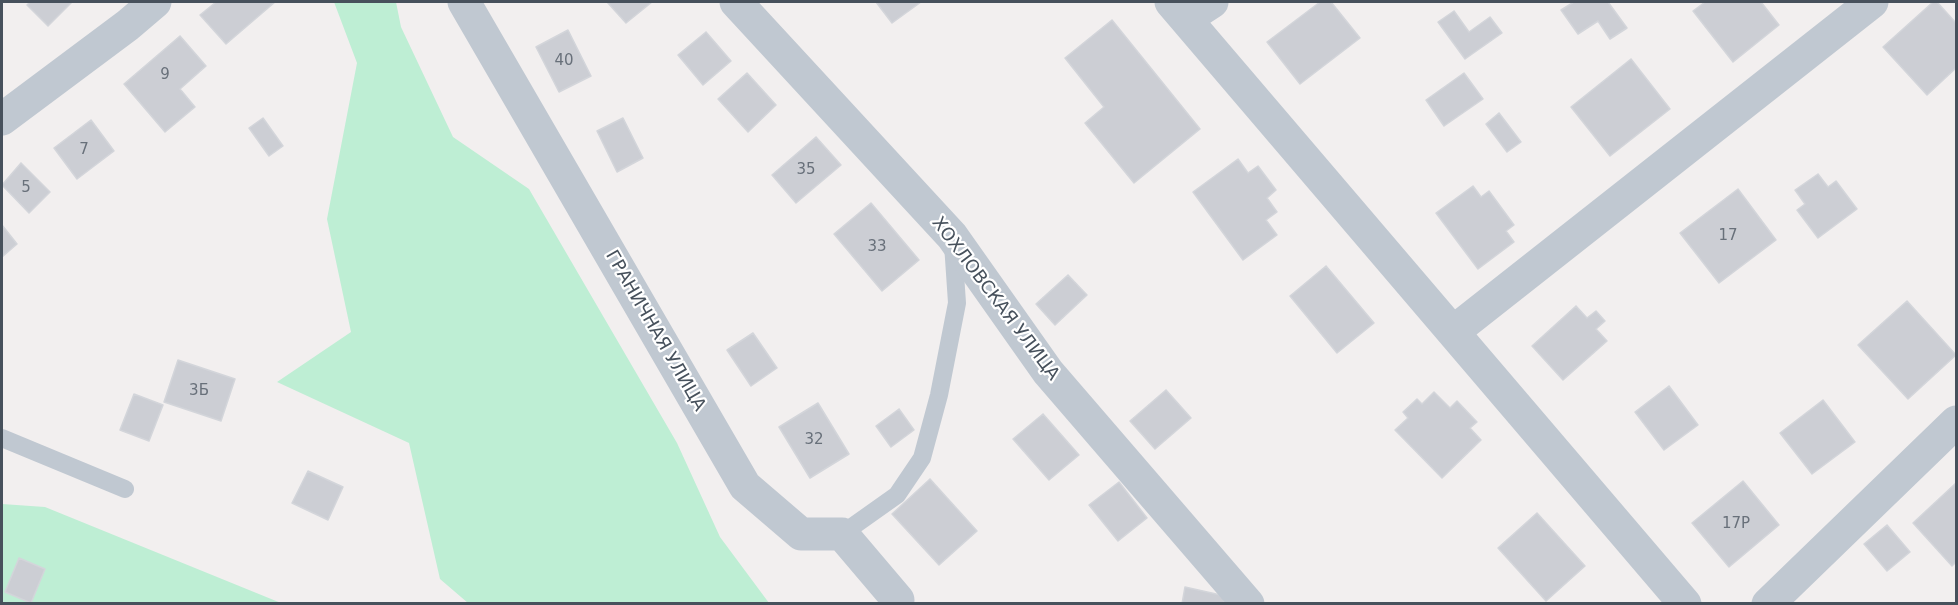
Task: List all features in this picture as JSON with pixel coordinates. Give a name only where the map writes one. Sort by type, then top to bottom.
[{"type":"street","points":[[2,119],[128,25],[155,2]]},
{"type":"street","name":"ГРАНИЧНАЯ УЛИЦА","points":[[464,2],[745,486],[801,534],[842,534]]},
{"type":"street","name":"ХОХЛОВСКАЯ УЛИЦА","points":[[736,2],[952,236],[1048,372],[1248,603]]},
{"type":"street","points":[[1453,332],[1872,2]]},
{"type":"street","points":[[1190,7],[1453,332],[1686,603]]},
{"type":"street","points":[[1768,603],[1956,422]]},
{"type":"street","points":[[842,534],[897,600]]},
{"type":"lane","points":[[842,534],[897,495],[922,458],[939,396],[957,303],[952,236]]},
{"type":"lane","points":[[2,438],[125,489]]},
{"type":"green space","points":[[334,2],[396,2],[401,27],[453,137],[529,189],[677,443],[720,537],[769,603],[468,603],[440,579],[409,443],[277,382],[351,332],[327,219],[357,63]]},
{"type":"green space","points":[[2,504],[45,507],[281,603],[2,603]]},
{"type":"building","points":[[30,2],[72,2],[48,26],[27,5]]},
{"type":"building","points":[[216,2],[275,2],[226,44],[200,15]]},
{"type":"building","points":[[607,2],[652,2],[626,23]]},
{"type":"building","points":[[876,2],[921,2],[892,23]]},
{"type":"building","points":[[1320,2],[1331,2],[1360,38],[1300,84],[1267,42]]},
{"type":"building","points":[[1574,2],[1608,2],[1627,28],[1610,39],[1598,21],[1578,34],[1561,10]]},
{"type":"building","points":[[1705,2],[1761,2],[1779,25],[1733,62],[1693,11]]},
{"type":"building","points":[[1933,2],[1937,2],[1956,23],[1956,68],[1927,95],[1883,47]]},
{"type":"building","points":[[1454,11],[1469,32],[1490,17],[1502,33],[1465,59],[1438,22]]},
{"type":"building","points":[[1112,20],[1200,129],[1134,183],[1085,123],[1104,107],[1065,58]]},
{"type":"building","points":[[568,30],[591,76],[559,92],[536,47]]},
{"type":"building","points":[[706,32],[731,61],[703,85],[678,55]]},
{"type":"building","points":[[180,36],[206,66],[180,89],[195,107],[165,132],[124,84]]},
{"type":"building","points":[[1631,59],[1670,109],[1610,156],[1571,107]]},
{"type":"building","points":[[747,73],[776,105],[748,132],[718,99]]},
{"type":"building","points":[[1464,73],[1483,99],[1444,126],[1426,100]]},
{"type":"building","points":[[1499,113],[1521,142],[1507,152],[1486,124]]},
{"type":"building","points":[[263,118],[283,146],[269,156],[249,128]]},
{"type":"building","points":[[623,118],[643,158],[617,172],[597,131]]},
{"type":"building","points":[[91,120],[114,151],[77,179],[54,148]]},
{"type":"building","points":[[816,137],[841,165],[796,203],[772,175]]},
{"type":"building","points":[[1238,159],[1248,173],[1258,166],[1276,190],[1267,198],[1277,212],[1266,220],[1277,235],[1243,260],[1193,192]]},
{"type":"building","points":[[21,163],[50,192],[29,213],[2,185]]},
{"type":"building","points":[[1818,174],[1828,187],[1836,181],[1857,209],[1818,238],[1797,210],[1805,204],[1795,190]]},
{"type":"building","points":[[1473,186],[1481,197],[1489,191],[1514,225],[1506,231],[1514,242],[1478,269],[1436,213]]},
{"type":"building","points":[[1738,189],[1776,240],[1719,283],[1680,233]]},
{"type":"building","points":[[871,203],[919,260],[882,291],[834,234]]},
{"type":"building","points":[[2,225],[17,244],[2,257]]},
{"type":"building","points":[[1326,266],[1374,323],[1337,353],[1290,296]]},
{"type":"building","points":[[1068,275],[1087,295],[1055,325],[1036,304]]},
{"type":"building","points":[[1907,301],[1956,355],[1908,399],[1858,345]]},
{"type":"building","points":[[1576,306],[1587,318],[1596,311],[1605,321],[1596,329],[1607,341],[1563,380],[1532,346]]},
{"type":"building","points":[[753,333],[777,368],[751,386],[727,350]]},
{"type":"building","points":[[178,360],[235,379],[221,421],[164,402]]},
{"type":"building","points":[[1669,386],[1698,425],[1664,450],[1635,412]]},
{"type":"building","points":[[1166,390],[1191,418],[1155,449],[1130,421]]},
{"type":"building","points":[[1434,392],[1450,408],[1457,401],[1477,422],[1470,428],[1481,440],[1442,478],[1395,430],[1408,418],[1403,412],[1417,399],[1422,404]]},
{"type":"building","points":[[134,394],[163,405],[149,441],[120,430]]},
{"type":"building","points":[[1823,400],[1855,442],[1812,474],[1780,433]]},
{"type":"building","points":[[818,403],[849,454],[810,478],[779,427]]},
{"type":"building","points":[[899,409],[914,430],[891,447],[876,426]]},
{"type":"building","points":[[1043,414],[1079,455],[1049,480],[1013,439]]},
{"type":"building","points":[[308,471],[343,487],[328,520],[292,503]]},
{"type":"building","points":[[930,479],[977,531],[939,565],[892,514]]},
{"type":"building","points":[[1743,481],[1779,525],[1729,567],[1692,523]]},
{"type":"building","points":[[1119,482],[1147,518],[1118,541],[1089,505]]},
{"type":"building","points":[[1956,483],[1956,562],[1952,566],[1913,523]]},
{"type":"building","points":[[1537,513],[1585,566],[1546,601],[1498,548]]},
{"type":"building","points":[[1887,525],[1910,552],[1887,571],[1864,544]]},
{"type":"building","points":[[19,558],[45,569],[31,603],[5,592]]},
{"type":"building","points":[[1185,587],[1225,596],[1224,604],[1182,604]]}]
